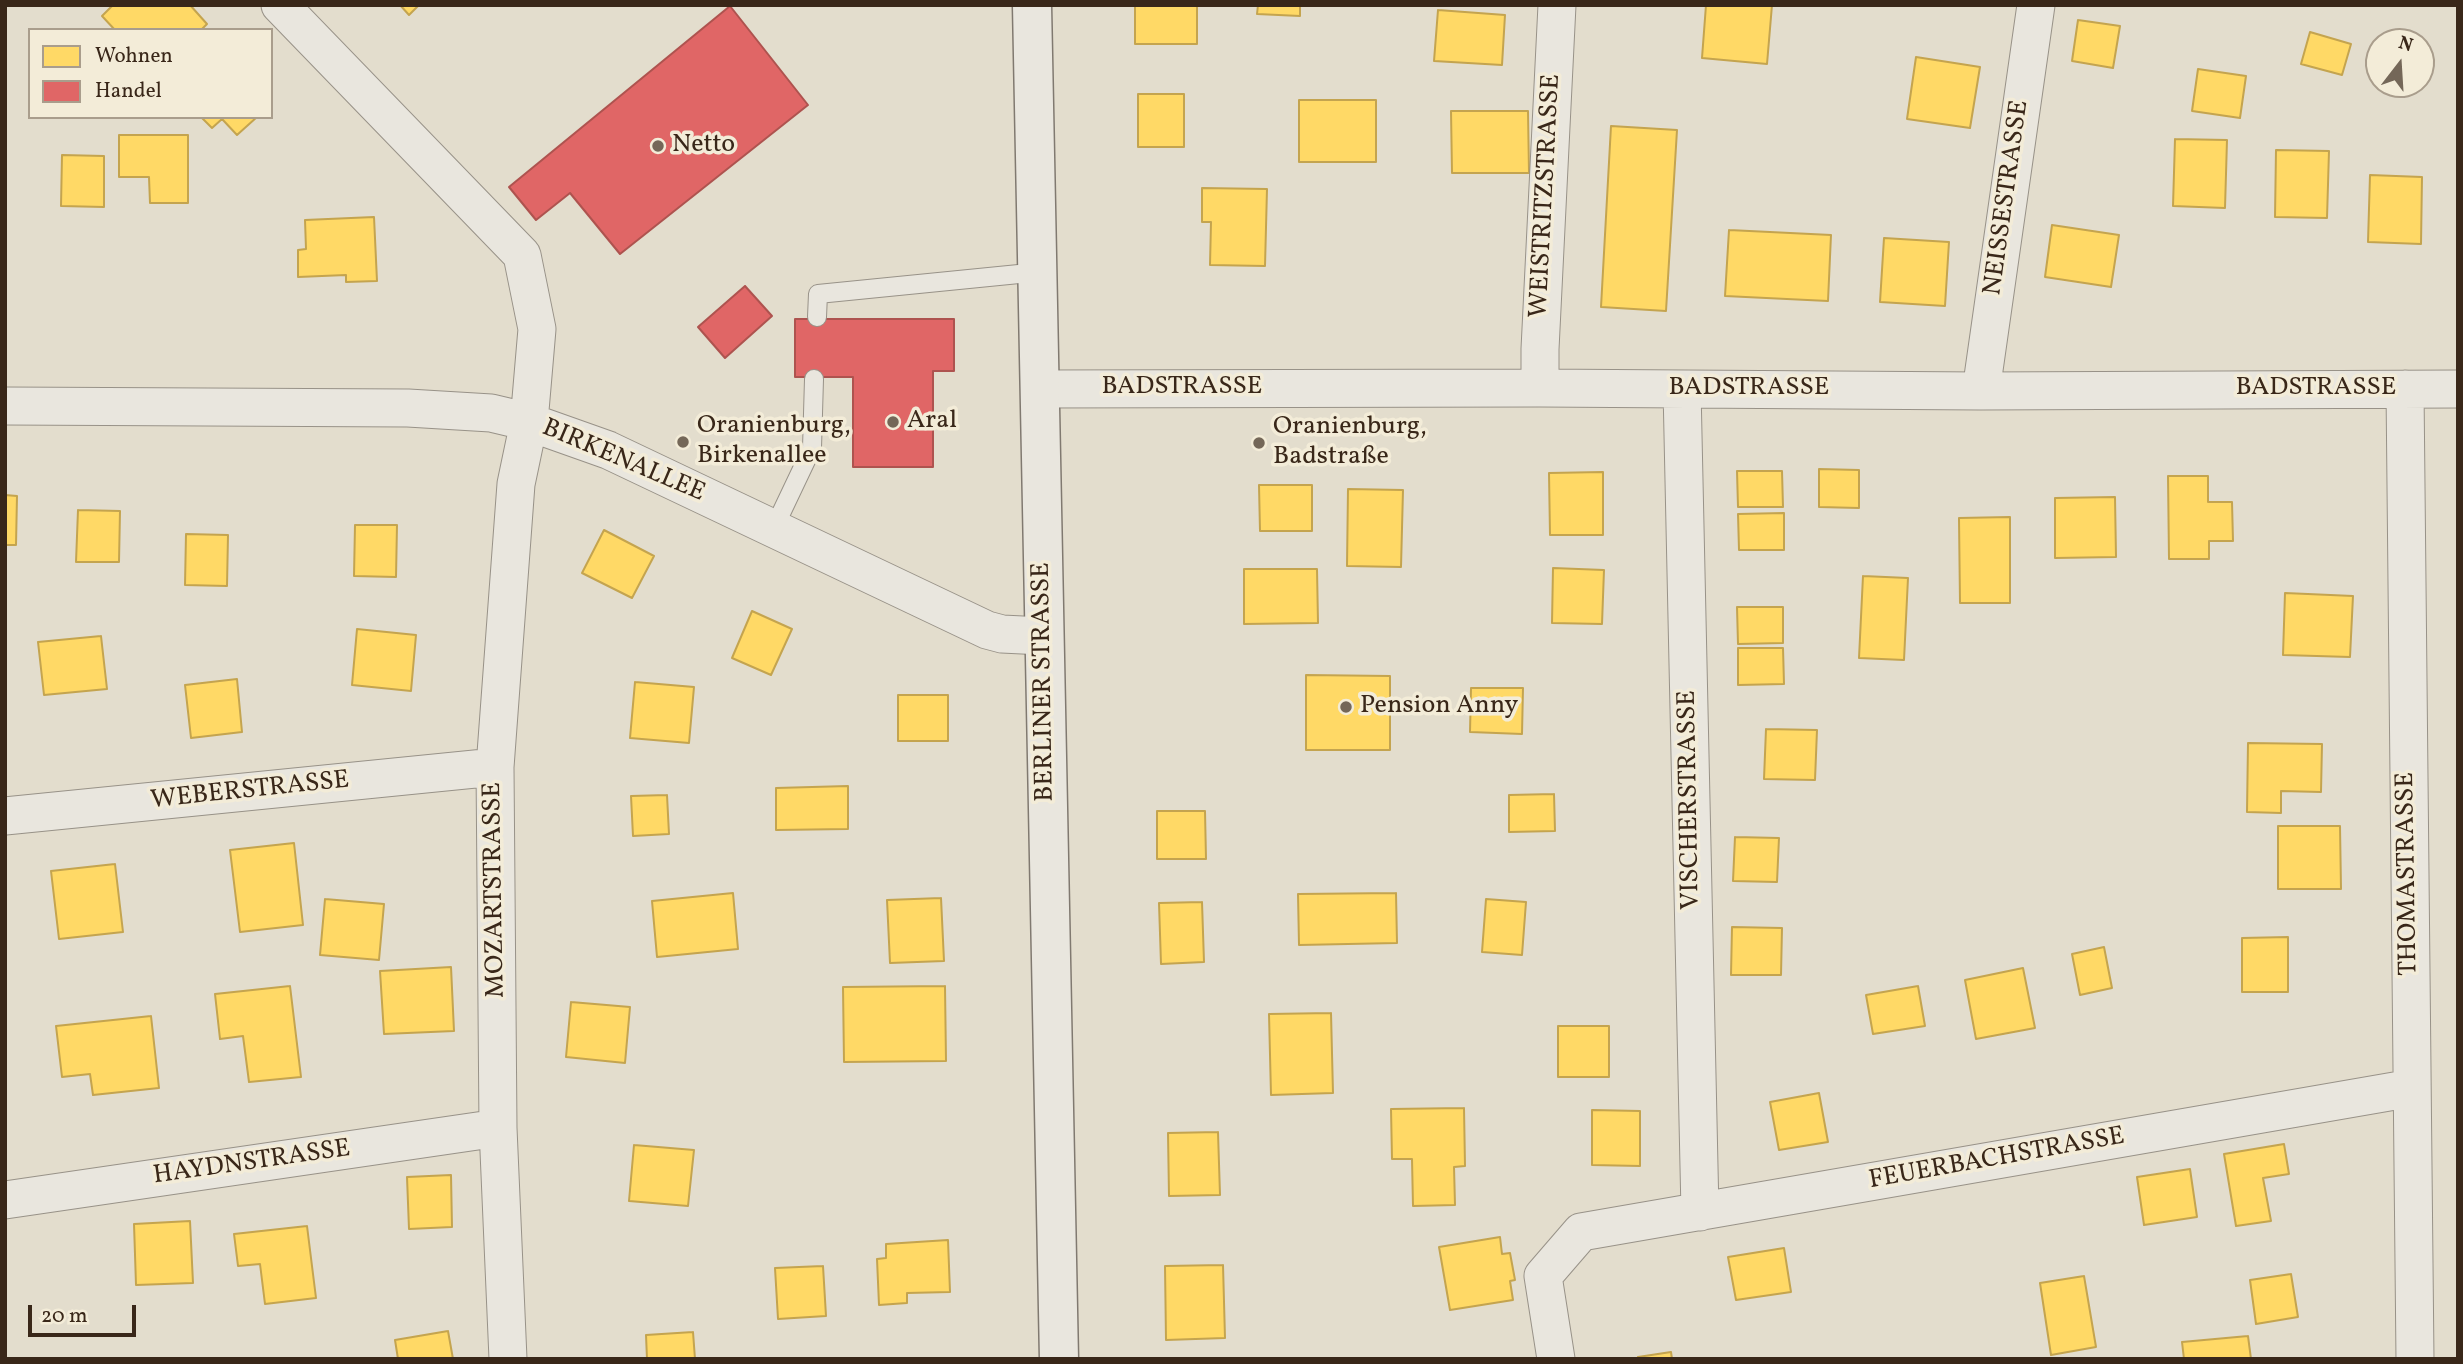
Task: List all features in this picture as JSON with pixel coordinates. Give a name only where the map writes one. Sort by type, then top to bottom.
[{"type":"main road","name":"BERLINER STRASSE","points":[[1032,5],[1059,1359]]},
{"type":"street","name":"MOZARTSTRASSE","points":[[280,5],[522,255],[537,329],[529,422],[516,484],[495,767],[498,1128],[508,1359]]},
{"type":"street","name":"WEISTRITZSTRASSE","points":[[1540,388],[1557,5]]},
{"type":"street","name":"NEISSESTRASSE","points":[[1981,391],[2036,5]]},
{"type":"street","name":"BADSTRASSE","points":[[1040,389],[2458,389]]},
{"type":"street","name":"VISCHERSTRASSE","points":[[1682,389],[1700,1212]]},
{"type":"street","name":"THOMASTRASSE","points":[[2405,389],[2415,1359]]},
{"type":"street","name":"BIRKENALLEE","points":[[5,406],[408,408],[491,413],[529,422],[608,450],[987,630],[1002,634],[1043,636]]},
{"type":"street","name":"WEBERSTRASSE","points":[[5,816],[495,767]]},
{"type":"street","name":"FEUERBACHSTRASSE","points":[[1556,1359],[1543,1276],[1581,1232],[2413,1088]]},
{"type":"street","name":"HAYDNSTRASSE","points":[[5,1200],[498,1128]]},
{"type":"lane","points":[[817,317],[818,295],[1039,272]]},
{"type":"lane","points":[[774,528],[812,449],[814,379]]},
{"type":"building: Wohnen","points":[[113,5],[190,5],[207,24],[203,28],[113,28],[102,16]]},
{"type":"building: Wohnen","points":[[400,5],[419,5],[409,15]]},
{"type":"building: Wohnen","points":[[1135,5],[1197,5],[1197,44],[1135,44]]},
{"type":"building: Wohnen","points":[[1258,5],[1300,5],[1300,16],[1257,14]]},
{"type":"building: Wohnen","points":[[1706,5],[1772,5],[1767,64],[1702,58]]},
{"type":"building: Wohnen","points":[[1438,10],[1505,15],[1502,65],[1434,61]]},
{"type":"building: Wohnen","points":[[2078,20],[2120,26],[2113,68],[2072,61]]},
{"type":"building: Wohnen","points":[[2310,32],[2351,44],[2342,75],[2301,64]]},
{"type":"building: Wohnen","points":[[1916,57],[1980,67],[1970,128],[1907,119]]},
{"type":"building: Wohnen","points":[[2198,69],[2246,76],[2240,118],[2192,111]]},
{"type":"building: Wohnen","points":[[1138,94],[1184,94],[1184,147],[1138,147]]},
{"type":"building: Wohnen","points":[[1299,100],[1376,100],[1376,162],[1299,162]]},
{"type":"building: Wohnen","points":[[1451,111],[1528,111],[1529,173],[1452,173]]},
{"type":"building: Wohnen","points":[[203,119],[222,119],[212,128]]},
{"type":"building: Wohnen","points":[[222,119],[255,119],[237,135]]},
{"type":"building: Wohnen","points":[[1611,126],[1677,130],[1666,311],[1601,307]]},
{"type":"building: Wohnen","points":[[119,135],[188,135],[188,203],[150,203],[149,177],[119,177]]},
{"type":"building: Wohnen","points":[[2175,139],[2227,140],[2225,208],[2173,206]]},
{"type":"building: Wohnen","points":[[2276,150],[2329,151],[2327,218],[2275,217]]},
{"type":"building: Wohnen","points":[[62,155],[104,156],[104,207],[61,206]]},
{"type":"building: Wohnen","points":[[2370,175],[2422,177],[2421,244],[2368,242]]},
{"type":"building: Wohnen","points":[[1202,188],[1267,189],[1265,266],[1210,265],[1211,222],[1202,222]]},
{"type":"building: Wohnen","points":[[374,217],[377,281],[346,282],[346,275],[298,277],[298,250],[306,249],[305,220]]},
{"type":"building: Wohnen","points":[[2052,225],[2119,235],[2111,287],[2045,277]]},
{"type":"building: Wohnen","points":[[1729,230],[1831,235],[1828,301],[1725,296]]},
{"type":"building: Wohnen","points":[[1884,238],[1949,242],[1945,306],[1880,302]]},
{"type":"building: Wohnen","points":[[1819,469],[1859,470],[1859,508],[1819,507]]},
{"type":"building: Wohnen","points":[[1737,471],[1782,471],[1783,507],[1738,507]]},
{"type":"building: Wohnen","points":[[1603,472],[1603,535],[1550,535],[1549,473]]},
{"type":"building: Wohnen","points":[[2168,476],[2208,476],[2208,502],[2232,502],[2233,541],[2209,541],[2209,559],[2169,559]]},
{"type":"building: Wohnen","points":[[1259,485],[1312,485],[1312,531],[1260,531]]},
{"type":"building: Wohnen","points":[[1348,489],[1403,490],[1401,567],[1347,566]]},
{"type":"building: Wohnen","points":[[5,495],[17,496],[16,545],[5,545]]},
{"type":"building: Wohnen","points":[[2115,497],[2116,557],[2055,558],[2055,498]]},
{"type":"building: Wohnen","points":[[78,510],[120,511],[119,562],[76,562]]},
{"type":"building: Wohnen","points":[[1784,513],[1784,550],[1739,550],[1738,514]]},
{"type":"building: Wohnen","points":[[2010,517],[2010,603],[1960,603],[1959,518]]},
{"type":"building: Wohnen","points":[[355,525],[397,525],[396,577],[354,576]]},
{"type":"building: Wohnen","points":[[604,530],[654,556],[632,598],[582,573]]},
{"type":"building: Wohnen","points":[[186,534],[228,535],[227,586],[185,585]]},
{"type":"building: Wohnen","points":[[1553,568],[1604,570],[1602,624],[1552,623]]},
{"type":"building: Wohnen","points":[[1244,569],[1317,569],[1318,623],[1244,624]]},
{"type":"building: Wohnen","points":[[1863,576],[1908,578],[1904,660],[1859,658]]},
{"type":"building: Wohnen","points":[[2285,593],[2353,596],[2350,657],[2283,655]]},
{"type":"building: Wohnen","points":[[1737,607],[1783,607],[1783,643],[1738,644]]},
{"type":"building: Wohnen","points":[[752,611],[792,629],[771,675],[732,658]]},
{"type":"building: Wohnen","points":[[357,629],[416,635],[411,691],[352,685]]},
{"type":"building: Wohnen","points":[[101,636],[107,689],[44,695],[38,642]]},
{"type":"building: Wohnen","points":[[1738,648],[1783,648],[1784,684],[1738,685]]},
{"type":"building: Wohnen","points":[[1306,675],[1390,676],[1390,750],[1306,750]]},
{"type":"building: Wohnen","points":[[237,679],[242,732],[191,738],[185,685]]},
{"type":"building: Wohnen","points":[[635,682],[694,687],[689,743],[630,738]]},
{"type":"building: Wohnen","points":[[1471,688],[1523,688],[1522,734],[1470,732]]},
{"type":"building: Wohnen","points":[[898,695],[948,695],[948,741],[898,741]]},
{"type":"building: Wohnen","points":[[1766,729],[1817,730],[1815,780],[1764,779]]},
{"type":"building: Wohnen","points":[[2248,743],[2322,744],[2321,792],[2281,791],[2281,813],[2247,812]]},
{"type":"building: Wohnen","points":[[848,786],[848,829],[776,830],[776,788]]},
{"type":"building: Wohnen","points":[[1554,794],[1555,831],[1509,832],[1509,795]]},
{"type":"building: Wohnen","points":[[667,795],[669,834],[633,836],[631,796]]},
{"type":"building: Wohnen","points":[[1157,811],[1205,811],[1206,859],[1157,859]]},
{"type":"building: Wohnen","points":[[2278,826],[2340,826],[2341,889],[2278,889]]},
{"type":"building: Wohnen","points":[[1735,837],[1779,838],[1777,882],[1733,881]]},
{"type":"building: Wohnen","points":[[294,843],[303,925],[240,932],[230,850]]},
{"type":"building: Wohnen","points":[[115,864],[123,932],[59,939],[51,871]]},
{"type":"building: Wohnen","points":[[733,893],[738,949],[657,957],[652,901]]},
{"type":"building: Wohnen","points":[[1396,893],[1397,943],[1299,945],[1298,894]]},
{"type":"building: Wohnen","points":[[941,898],[944,961],[890,963],[887,900]]},
{"type":"building: Wohnen","points":[[325,899],[384,904],[379,960],[320,955]]},
{"type":"building: Wohnen","points":[[1486,899],[1526,902],[1522,955],[1482,952]]},
{"type":"building: Wohnen","points":[[1202,902],[1204,962],[1161,964],[1159,903]]},
{"type":"building: Wohnen","points":[[1732,927],[1782,928],[1781,975],[1731,975]]},
{"type":"building: Wohnen","points":[[2288,937],[2288,992],[2242,992],[2242,938]]},
{"type":"building: Wohnen","points":[[2104,947],[2112,988],[2080,995],[2072,954]]},
{"type":"building: Wohnen","points":[[451,967],[454,1031],[384,1034],[380,971]]},
{"type":"building: Wohnen","points":[[2023,968],[2035,1028],[1976,1039],[1965,980]]},
{"type":"building: Wohnen","points":[[290,986],[301,1077],[249,1082],[243,1036],[220,1039],[215,994]]},
{"type":"building: Wohnen","points":[[945,986],[946,1061],[844,1062],[843,987]]},
{"type":"building: Wohnen","points":[[1918,986],[1925,1026],[1873,1034],[1866,995]]},
{"type":"building: Wohnen","points":[[571,1002],[630,1007],[625,1063],[566,1057]]},
{"type":"building: Wohnen","points":[[1331,1013],[1333,1093],[1271,1095],[1269,1014]]},
{"type":"building: Wohnen","points":[[151,1016],[159,1088],[93,1095],[90,1074],[62,1077],[56,1026]]},
{"type":"building: Wohnen","points":[[1558,1026],[1609,1026],[1609,1077],[1558,1077]]},
{"type":"building: Wohnen","points":[[1819,1093],[1828,1142],[1779,1150],[1770,1102]]},
{"type":"building: Wohnen","points":[[1464,1108],[1465,1166],[1454,1167],[1455,1205],[1413,1206],[1412,1159],[1392,1159],[1391,1109]]},
{"type":"building: Wohnen","points":[[1592,1110],[1640,1111],[1640,1166],[1592,1165]]},
{"type":"building: Wohnen","points":[[1218,1132],[1220,1195],[1169,1196],[1168,1133]]},
{"type":"building: Wohnen","points":[[2284,1144],[2289,1174],[2263,1178],[2271,1221],[2236,1226],[2224,1154]]},
{"type":"building: Wohnen","points":[[634,1145],[694,1150],[688,1206],[629,1201]]},
{"type":"building: Wohnen","points":[[2190,1169],[2197,1217],[2144,1225],[2137,1177]]},
{"type":"building: Wohnen","points":[[451,1175],[452,1227],[409,1229],[407,1177]]},
{"type":"building: Wohnen","points":[[190,1221],[193,1283],[136,1285],[134,1224]]},
{"type":"building: Wohnen","points":[[307,1226],[316,1298],[265,1304],[260,1264],[238,1266],[234,1234]]},
{"type":"building: Wohnen","points":[[1500,1237],[1502,1254],[1510,1253],[1515,1280],[1510,1281],[1513,1300],[1450,1310],[1439,1247]]},
{"type":"building: Wohnen","points":[[948,1240],[950,1292],[907,1293],[907,1303],[879,1305],[877,1259],[886,1258],[886,1244]]},
{"type":"building: Wohnen","points":[[1784,1248],[1791,1292],[1736,1300],[1728,1257]]},
{"type":"building: Wohnen","points":[[1223,1265],[1225,1338],[1166,1340],[1165,1266]]},
{"type":"building: Wohnen","points":[[823,1266],[826,1316],[778,1319],[775,1268]]},
{"type":"building: Wohnen","points":[[2291,1274],[2298,1317],[2256,1324],[2250,1280]]},
{"type":"building: Wohnen","points":[[2084,1276],[2096,1347],[2051,1355],[2040,1283]]},
{"type":"building: Wohnen","points":[[448,1331],[453,1359],[398,1359],[395,1340]]},
{"type":"building: Wohnen","points":[[693,1332],[695,1359],[647,1359],[646,1335]]},
{"type":"building: Wohnen","points":[[2248,1336],[2251,1359],[2184,1359],[2182,1342]]},
{"type":"building: Wohnen","points":[[1671,1352],[1672,1359],[1638,1357]]},
{"type":"building: Handel","name":"Netto","points":[[730,6],[808,105],[620,254],[570,193],[536,220],[509,187]]},
{"type":"building: Handel","points":[[745,286],[772,316],[725,358],[698,327]]},
{"type":"building: Handel","name":"Aral","points":[[795,319],[954,319],[954,371],[933,371],[933,467],[853,467],[853,377],[795,377]]},
{"type":"place","name":"Netto","points":[[658,146]]},
{"type":"place","name":"Aral","points":[[893,422]]},
{"type":"place","name":"Oranienburg, Birkenallee","points":[[683,442]]},
{"type":"place","name":"Oranienburg, Badstraße","points":[[1259,443]]},
{"type":"place","name":"Pension Anny","points":[[1346,707]]}]
